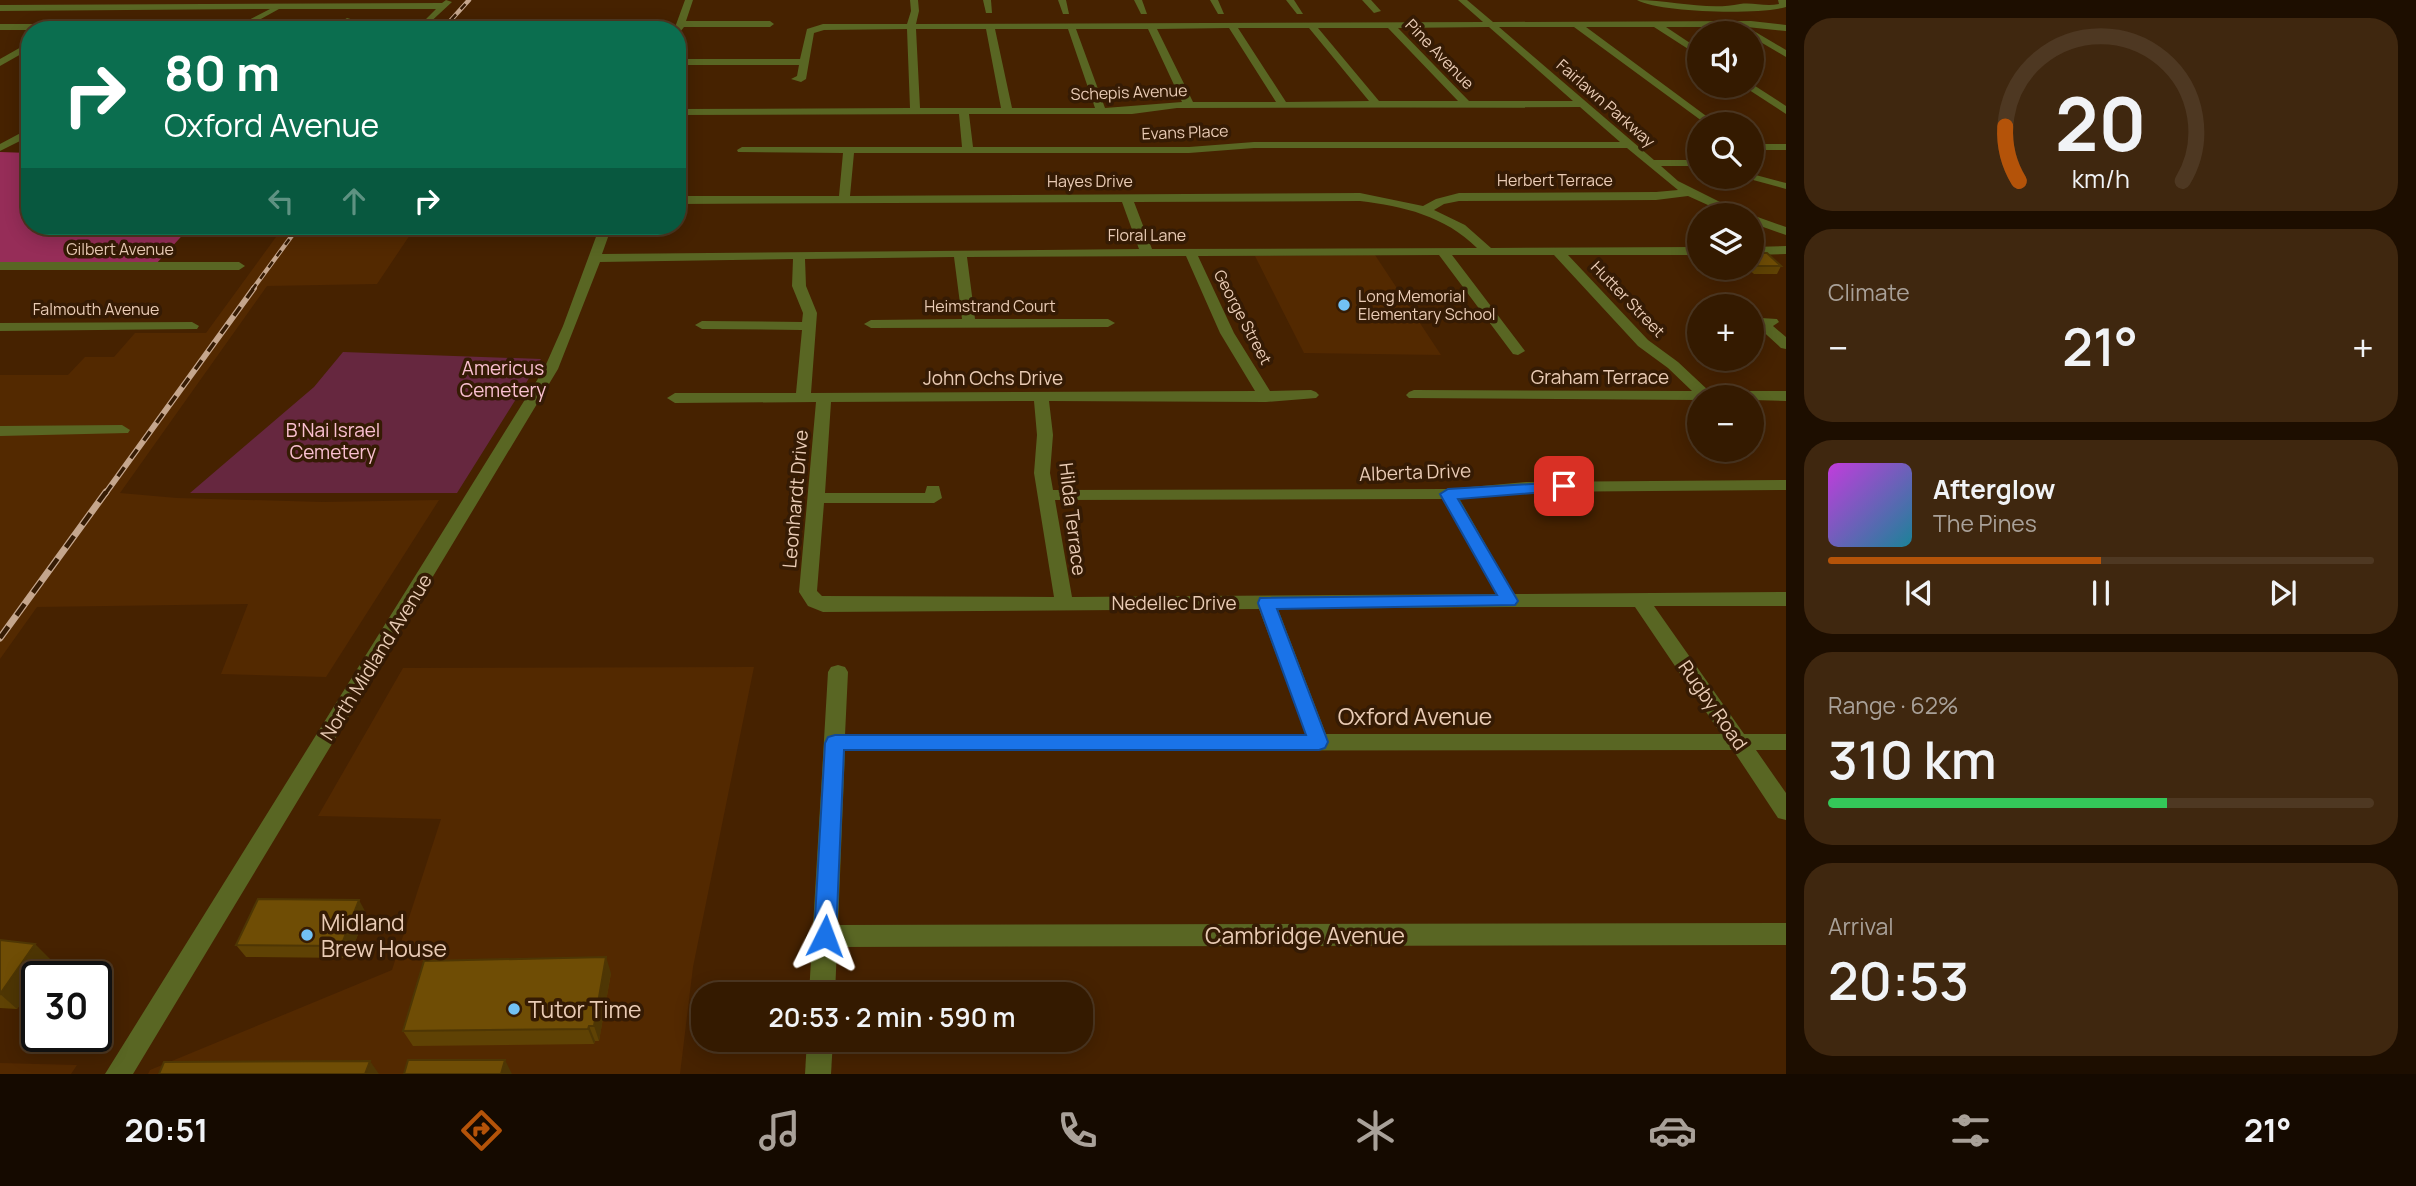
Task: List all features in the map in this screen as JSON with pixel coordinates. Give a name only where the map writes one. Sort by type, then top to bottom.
[{"type":"street","points":[[89,8],[101,0]]},
{"type":"street","points":[[252,21],[281,7],[289,0]]},
{"type":"street","points":[[682,21],[689,0]]},
{"type":"street","points":[[914,0],[912,26],[915,111]]},
{"type":"street","points":[[987,0],[989,11]]},
{"type":"street","points":[[1062,0],[1066,12]]},
{"type":"street","points":[[1138,0],[1144,12]]},
{"type":"street","points":[[1214,0],[1221,12]]},
{"type":"street","points":[[1290,0],[1300,12]]},
{"type":"street","points":[[1366,0],[1377,11]]},
{"type":"street","name":"Fairlawn Parkway","points":[[1462,0],[1662,172],[1688,192],[1713,203]]},
{"type":"street","points":[[1641,0],[1715,10],[1779,7],[1784,3],[1782,0]]},
{"type":"street","points":[[1710,0],[1751,9]]},
{"type":"street","points":[[0,8],[281,7],[447,3]]},
{"type":"street","points":[[428,21],[447,3]]},
{"type":"street","points":[[175,17],[198,7]]},
{"type":"street","points":[[686,28],[769,24]]},
{"type":"street","name":"Pine Avenue","points":[[1390,25],[1468,105]]},
{"type":"street","points":[[1577,25],[1696,112]]},
{"type":"street","points":[[1657,25],[1687,45]]},
{"type":"street","points":[[796,79],[801,79],[810,31],[816,28],[1687,25]]},
{"type":"street","points":[[990,26],[1007,111]]},
{"type":"street","points":[[1071,26],[1101,111]]},
{"type":"street","points":[[1151,26],[1189,105]]},
{"type":"street","points":[[1232,26],[1283,105]]},
{"type":"street","points":[[1311,26],[1377,105]]},
{"type":"street","points":[[0,27],[21,27]]},
{"type":"street","points":[[1764,27],[1786,28]]},
{"type":"street","points":[[1764,41],[1786,54]]},
{"type":"street","points":[[0,63],[21,50]]},
{"type":"street","points":[[0,55],[21,55]]},
{"type":"street","points":[[686,62],[804,62]]},
{"type":"street","points":[[1764,97],[1786,111]]},
{"type":"street","name":"Schepis Avenue","points":[[686,112],[1101,111],[1189,105],[1583,104]]},
{"type":"street","points":[[964,111],[968,150]]},
{"type":"street","points":[[0,134],[21,134]]},
{"type":"street","points":[[0,148],[21,138]]},
{"type":"street","name":"Evans Place","points":[[742,150],[1189,150],[1254,145],[1630,145]]},
{"type":"street","points":[[1764,147],[1786,147]]},
{"type":"street","points":[[844,200],[849,150]]},
{"type":"street","points":[[1651,163],[1687,163]]},
{"type":"street","points":[[1662,172],[1687,173]]},
{"type":"street","points":[[1764,181],[1786,186]]},
{"type":"street","name":"Herbert Terrace","points":[[1425,210],[1440,201],[1459,197],[1656,196],[1688,192]]},
{"type":"street","points":[[1126,197],[1147,253]]},
{"type":"street","name":"Hayes Drive","points":[[686,200],[1360,197],[1425,210],[1466,230],[1488,252]]},
{"type":"street","points":[[1764,223],[1786,231]]},
{"type":"street","name":"North Midland Avenue","points":[[118,1074],[551,369],[603,235]]},
{"type":"street","points":[[1764,251],[1786,250]]},
{"type":"street","name":"Hutter Street","points":[[1559,251],[1643,343],[1673,365],[1694,385]]},
{"type":"street","name":"Floral Lane","points":[[595,258],[960,253],[1687,251]]},
{"type":"street","name":"George Street","points":[[1190,252],[1227,333],[1266,397]]},
{"type":"street","points":[[1443,252],[1518,351]]},
{"type":"street","points":[[960,253],[969,324]]},
{"type":"street","points":[[799,256],[799,286],[810,313],[803,398]]},
{"type":"street","name":"Gilbert Avenue","points":[[0,266],[239,266]]},
{"type":"street","points":[[1772,322],[1761,322],[1786,345]]},
{"type":"street","name":"Heimstrand Court","points":[[871,324],[1108,323]]},
{"type":"street","points":[[702,325],[809,326]]},
{"type":"street","name":"Falmouth Avenue","points":[[0,327],[192,326]]},
{"type":"street","name":"John Ochs Drive","points":[[675,398],[1311,395]]},
{"type":"street","name":"Graham Terrace","points":[[1414,395],[1687,396]]},
{"type":"street","name":"Graham Terrace","points":[[1764,396],[1786,396]]},
{"type":"street","name":"Hilda Terrace","points":[[1041,397],[1045,435],[1042,473],[1064,604]]},
{"type":"street","name":"Leonhardt Drive","points":[[815,601],[808,592],[824,398]]},
{"type":"street","points":[[0,431],[122,430]]},
{"type":"street","name":"Alberta Drive","points":[[1045,495],[1448,494],[1527,487],[1786,485]]},
{"type":"street","points":[[816,498],[934,498],[933,489]]},
{"type":"street","points":[[1448,494],[1509,601]]},
{"type":"street","name":"Nedellec Drive","points":[[815,601],[832,606],[1786,599]]},
{"type":"street","name":"Rugby Road","points":[[1640,600],[1786,811]]},
{"type":"street","points":[[1266,603],[1319,742]]},
{"type":"street","points":[[823,982],[838,672]]},
{"type":"street","name":"Oxford Avenue","points":[[835,743],[1786,742]]},
{"type":"street","name":"Cambridge Avenue","points":[[825,936],[1786,934]]},
{"type":"street","points":[[818,1074],[819,1052]]},
{"type":"shaded area","points":[[0,152],[21,153],[21,235],[183,235],[155,265],[0,264]]},
{"type":"shaded area","points":[[277,235],[410,235],[377,284],[267,286],[120,493],[177,498],[323,502],[439,500],[326,677],[221,674],[248,604],[37,607],[0,659],[0,375],[68,375],[85,357],[114,357],[135,333],[206,333]]},
{"type":"shaded area","name":"Long Memorial Elementary School","points":[[1375,255],[1441,355],[1304,353],[1255,256]]},
{"type":"shaded area","points":[[754,667],[693,967],[680,1074],[148,1074],[150,1070],[392,970],[441,819],[318,816],[403,668]]},
{"type":"shaded area","points":[[0,1063],[77,1065],[71,1074],[0,1074]]},
{"type":"green space","name":"B'Nai Israel Cemetery","points":[[343,352],[541,359],[457,493],[190,493],[314,387]]},
{"type":"building","points":[[1764,253],[1767,253],[1781,266],[1764,266]]},
{"type":"building","name":"Midland Brew House","points":[[258,899],[359,900],[341,946],[236,945]]},
{"type":"building","points":[[0,940],[35,944],[21,961],[0,994]]},
{"type":"building","name":"Tutor Time","points":[[606,957],[594,1026],[589,1026],[588,1029],[403,1031],[424,961]]},
{"type":"building","points":[[408,1060],[505,1060],[501,1074],[404,1074]]},
{"type":"building","points":[[370,1061],[365,1074],[159,1074],[164,1062]]},
{"type":"railway","points":[[450,21],[469,0]]},
{"type":"railway","points":[[252,290],[292,235]]},
{"type":"railway","points":[[105,494],[254,288]]},
{"type":"railway","points":[[0,638],[106,492]]},
{"type":"place","name":"Long Memorial Elementary School","points":[[1344,305]]},
{"type":"place","name":"Midland Brew House","points":[[307,935]]},
{"type":"place","name":"Tutor Time","points":[[514,1009]]},
{"type":"route","points":[[825,936],[835,743],[1319,742],[1266,603],[1509,601],[1448,494],[1564,486]]},
{"type":"park label","name":"Americus Cemetery","points":[[503,379]]}]
